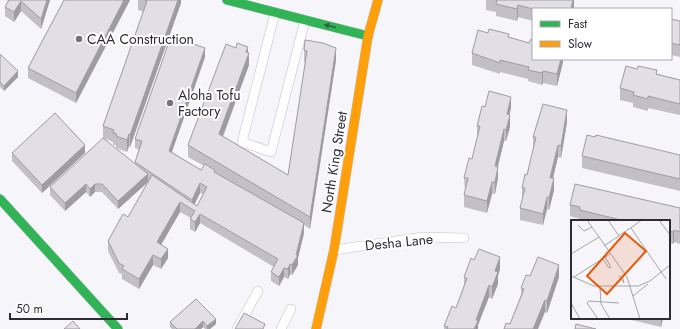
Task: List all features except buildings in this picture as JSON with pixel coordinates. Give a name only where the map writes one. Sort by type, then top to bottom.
[{"type":"main road","points":[[227,0],[368,36]]},
{"type":"main road","name":"North King Street","points":[[316,329],[334,250],[368,36],[378,0]]},
{"type":"main road","points":[[0,199],[118,329]]},
{"type":"lane","points":[[275,13],[242,142],[271,152],[305,20]]},
{"type":"lane","name":"Desha Lane","points":[[334,250],[423,237],[464,238]]},
{"type":"lane","points":[[237,329],[258,291]]},
{"type":"lane","points":[[281,329],[291,309]]},
{"type":"traffic: fast","points":[[227,0],[368,36]]},
{"type":"traffic: fast","points":[[0,199],[118,329]]},
{"type":"traffic: slow","points":[[316,329],[334,250],[368,36],[378,0]]},
{"type":"place","name":"CAA Construction","points":[[79,39]]},
{"type":"place","name":"Aloha Tofu Factory","points":[[170,103]]}]
